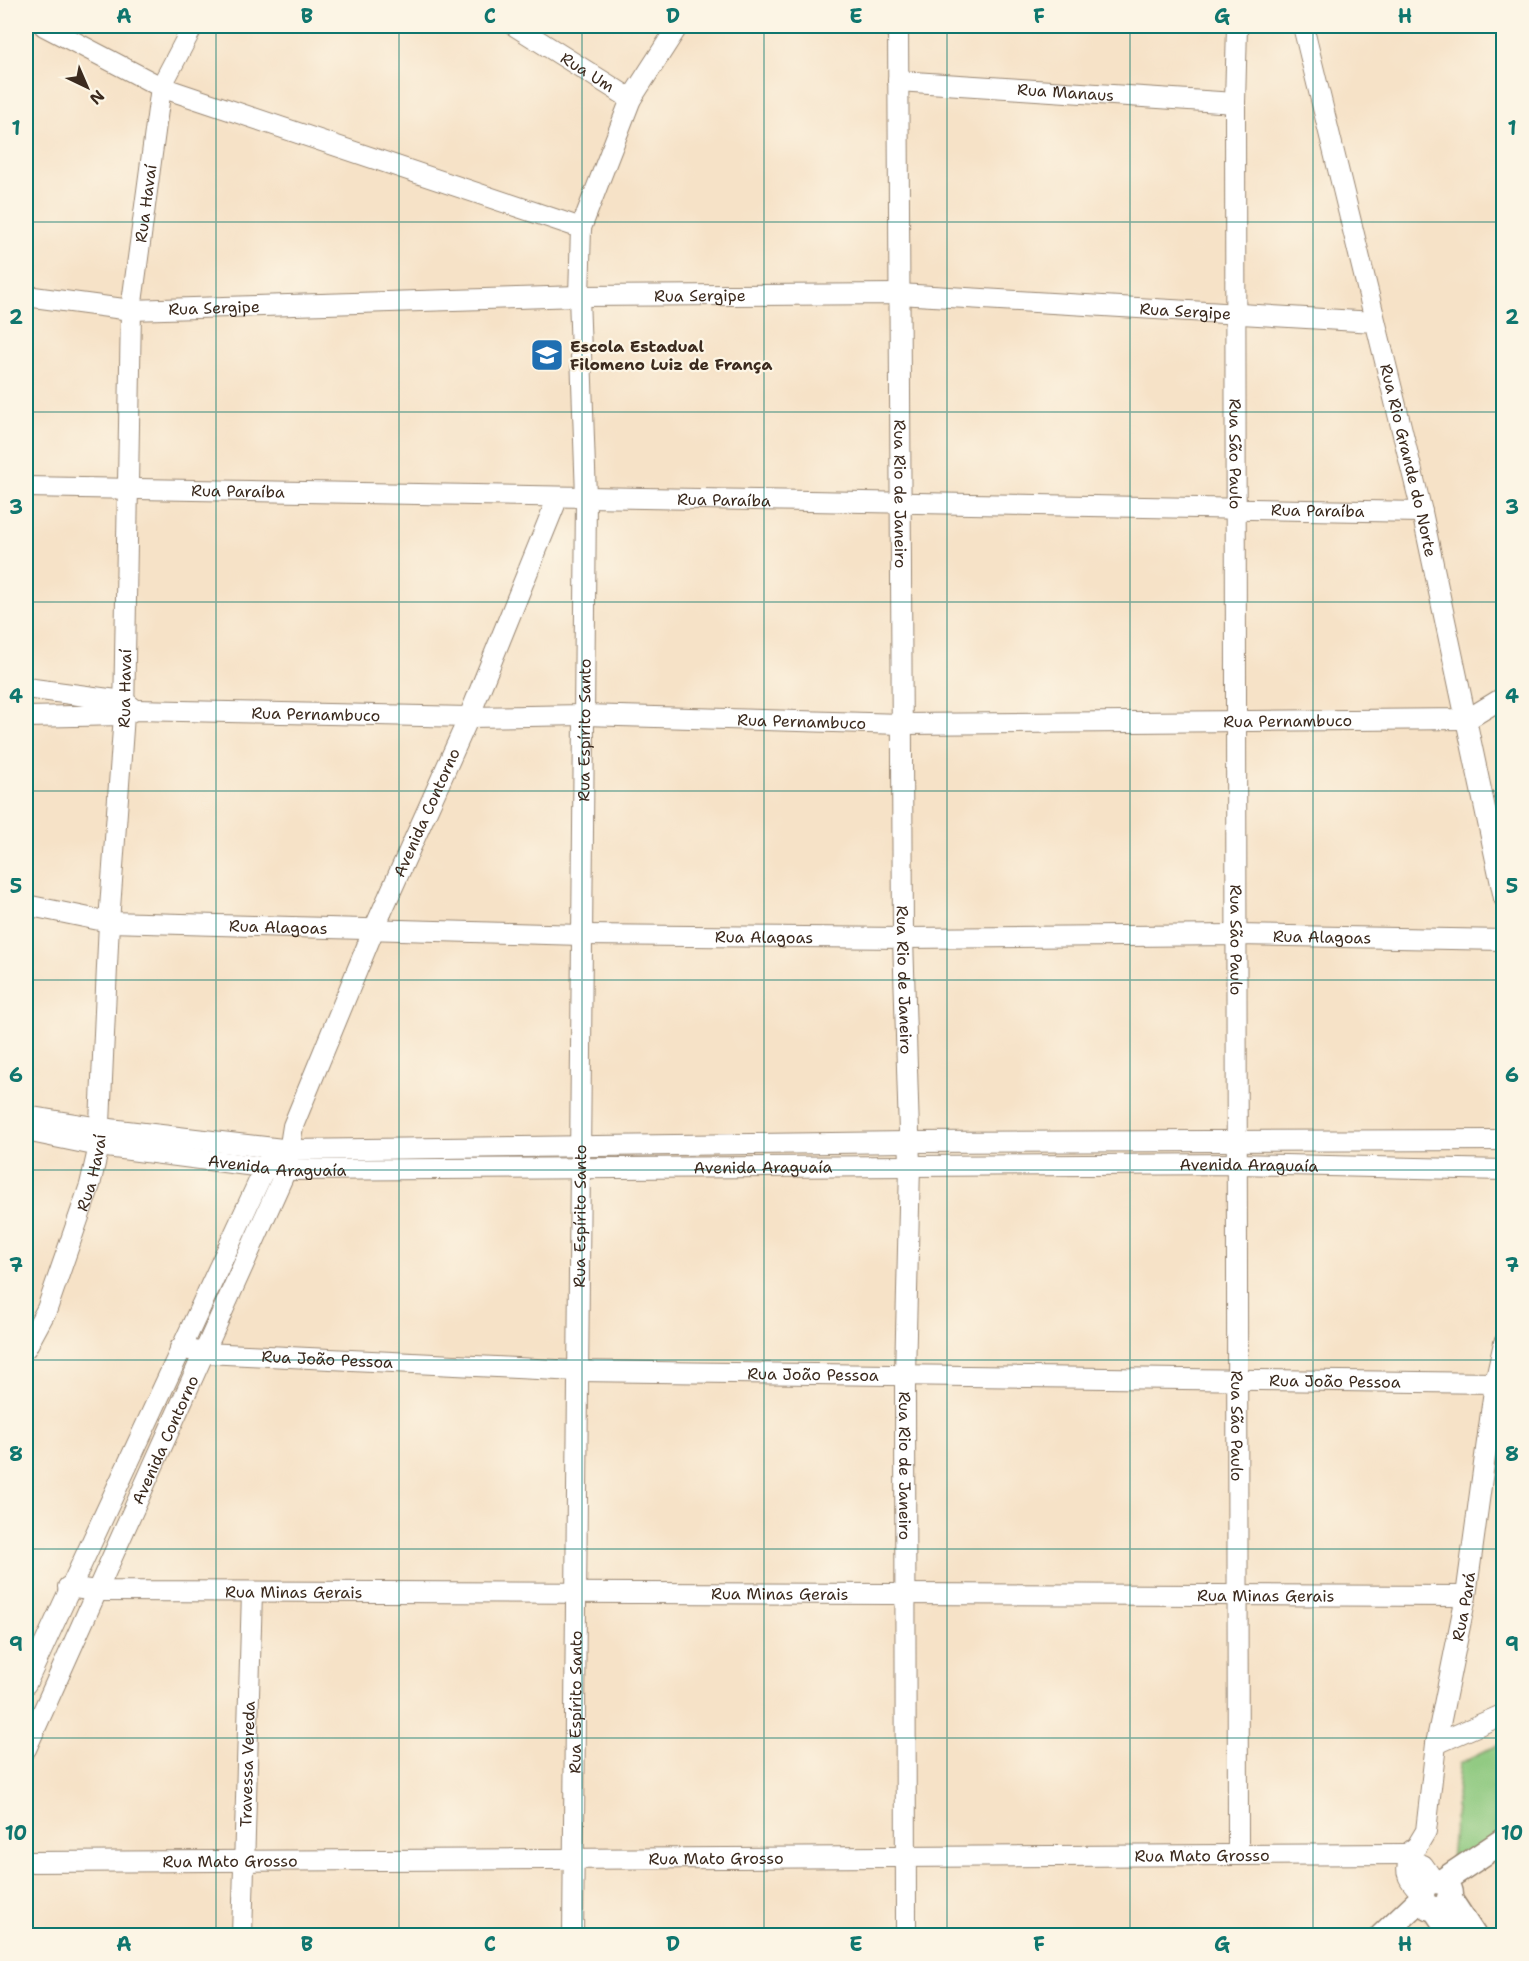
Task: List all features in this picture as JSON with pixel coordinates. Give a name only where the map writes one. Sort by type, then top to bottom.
[{"type":"street","points":[[44,26],[161,87],[581,228]]},
{"type":"street","name":"Rua Havaí","points":[[26,1348],[46,1309],[90,1185],[100,1137],[109,922],[128,709],[127,489],[130,310],[161,87],[193,26]]},
{"type":"street","name":"Rua Um","points":[[515,26],[631,99]]},
{"type":"street","name":"Rua Espírito Santo","points":[[573,1935],[586,497],[579,296],[581,228],[631,99],[678,26]]},
{"type":"street","name":"Rua Rio de Janeiro","points":[[898,26],[903,938],[910,1165],[905,1375],[906,1935]]},
{"type":"street","name":"Rua São Paulo","points":[[1237,26],[1235,315],[1238,1855]]},
{"type":"street","name":"Rua Rio Grande do Norte","points":[[1303,26],[1422,512],[1468,719],[1503,898]]},
{"type":"street","name":"Rua Manaus","points":[[898,81],[1235,103]]},
{"type":"street","name":"Rua Sergipe","points":[[26,296],[130,310],[579,296],[899,294],[1375,322]]},
{"type":"street","name":"Rua Paraíba","points":[[26,487],[1422,512]]},
{"type":"street","name":"Avenida Contorno","points":[[26,1684],[68,1587],[265,1169],[282,1149],[293,1126],[374,929],[469,717],[558,497]]},
{"type":"street","name":"Rua Pernambuco","points":[[26,688],[128,709]]},
{"type":"street","points":[[1468,719],[1503,697]]},
{"type":"street","name":"Rua Pernambuco","points":[[26,717],[128,709],[469,717],[584,715],[902,724],[1468,719]]},
{"type":"street","name":"Rua Alagoas","points":[[26,905],[109,922],[582,935],[903,938],[1237,935],[1503,939]]},
{"type":"street","name":"Avenida Araguaía","points":[[26,1116],[100,1137],[265,1169],[286,1170],[580,1170],[910,1165],[1238,1164],[1503,1170]]},
{"type":"street","name":"Avenida Araguaía","points":[[26,1131],[282,1149],[908,1142],[1503,1140]]},
{"type":"street","points":[[1302,1142],[1302,1165]]},
{"type":"street","name":"Avenida Contorno","points":[[26,1749],[286,1170],[282,1149]]},
{"type":"street","name":"Rua Pará","points":[[1408,1857],[1426,1831],[1437,1744],[1466,1596],[1495,1383],[1503,1343]]},
{"type":"street","name":"Rua João Pessoa","points":[[180,1348],[204,1353],[578,1371],[1495,1383]]},
{"type":"street","name":"Rua Minas Gerais","points":[[68,1587],[96,1591],[1466,1596]]},
{"type":"street","name":"Travessa Vereda","points":[[242,1935],[252,1592]]},
{"type":"street","points":[[1437,1744],[1503,1714]]},
{"type":"street","points":[[1382,1935],[1503,1840]]},
{"type":"street","name":"Rua Mato Grosso","points":[[26,1862],[1238,1855],[1408,1857]]},
{"type":"street","points":[[1408,1857],[1423,1865],[1453,1935]]},
{"type":"street","points":[[1397,1935],[1435,1895],[1503,1860]]},
{"type":"street","points":[[1435,1895],[1474,1935]]},
{"type":"green space","points":[[1503,1742],[1503,1836],[1450,1872],[1460,1763]]},
{"type":"place","name":"Escola Estadual Filomeno Luiz de França","points":[[547,355]]}]
